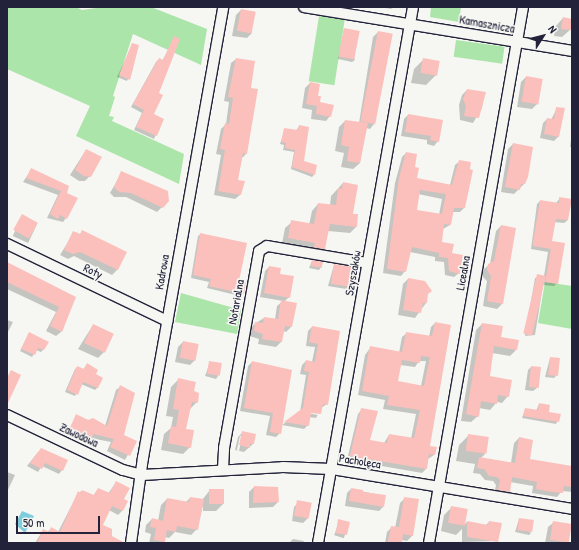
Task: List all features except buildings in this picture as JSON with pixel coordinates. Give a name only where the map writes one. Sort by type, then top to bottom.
[{"type":"street","name":"Kadrowa","points":[[131,543],[167,321],[223,7]]},
{"type":"street","name":"Kamasznicza","points":[[304,7],[572,51]]},
{"type":"street","name":"Szyszaków","points":[[318,543],[413,7]]},
{"type":"street","name":"Licealna","points":[[429,543],[518,43],[523,7]]},
{"type":"street","name":"Roty","points":[[7,244],[167,321]]},
{"type":"street","name":"Notarialna","points":[[223,469],[224,448],[259,251],[267,246],[368,263]]},
{"type":"street","name":"Zawodowa","points":[[7,415],[123,470],[142,475]]},
{"type":"street","name":"Pacholęca","points":[[142,475],[223,469],[284,467],[331,469],[572,509]]},
{"type":"green space","points":[[7,7],[76,7],[82,10],[103,7],[151,7],[207,29],[201,65],[133,34],[113,96],[115,97],[109,116],[114,117],[112,121],[184,154],[179,184],[76,136],[90,106],[7,69]]},
{"type":"green space","points":[[431,7],[461,7],[459,22],[430,17]]},
{"type":"green space","points":[[319,16],[345,20],[334,85],[309,81]]},
{"type":"green space","points":[[456,40],[505,47],[502,64],[454,57]]},
{"type":"green space","points":[[545,282],[572,286],[572,329],[538,323]]},
{"type":"green space","points":[[181,293],[241,310],[237,334],[175,322]]},
{"type":"water","points":[[22,511],[34,516],[25,533],[15,524]]}]
